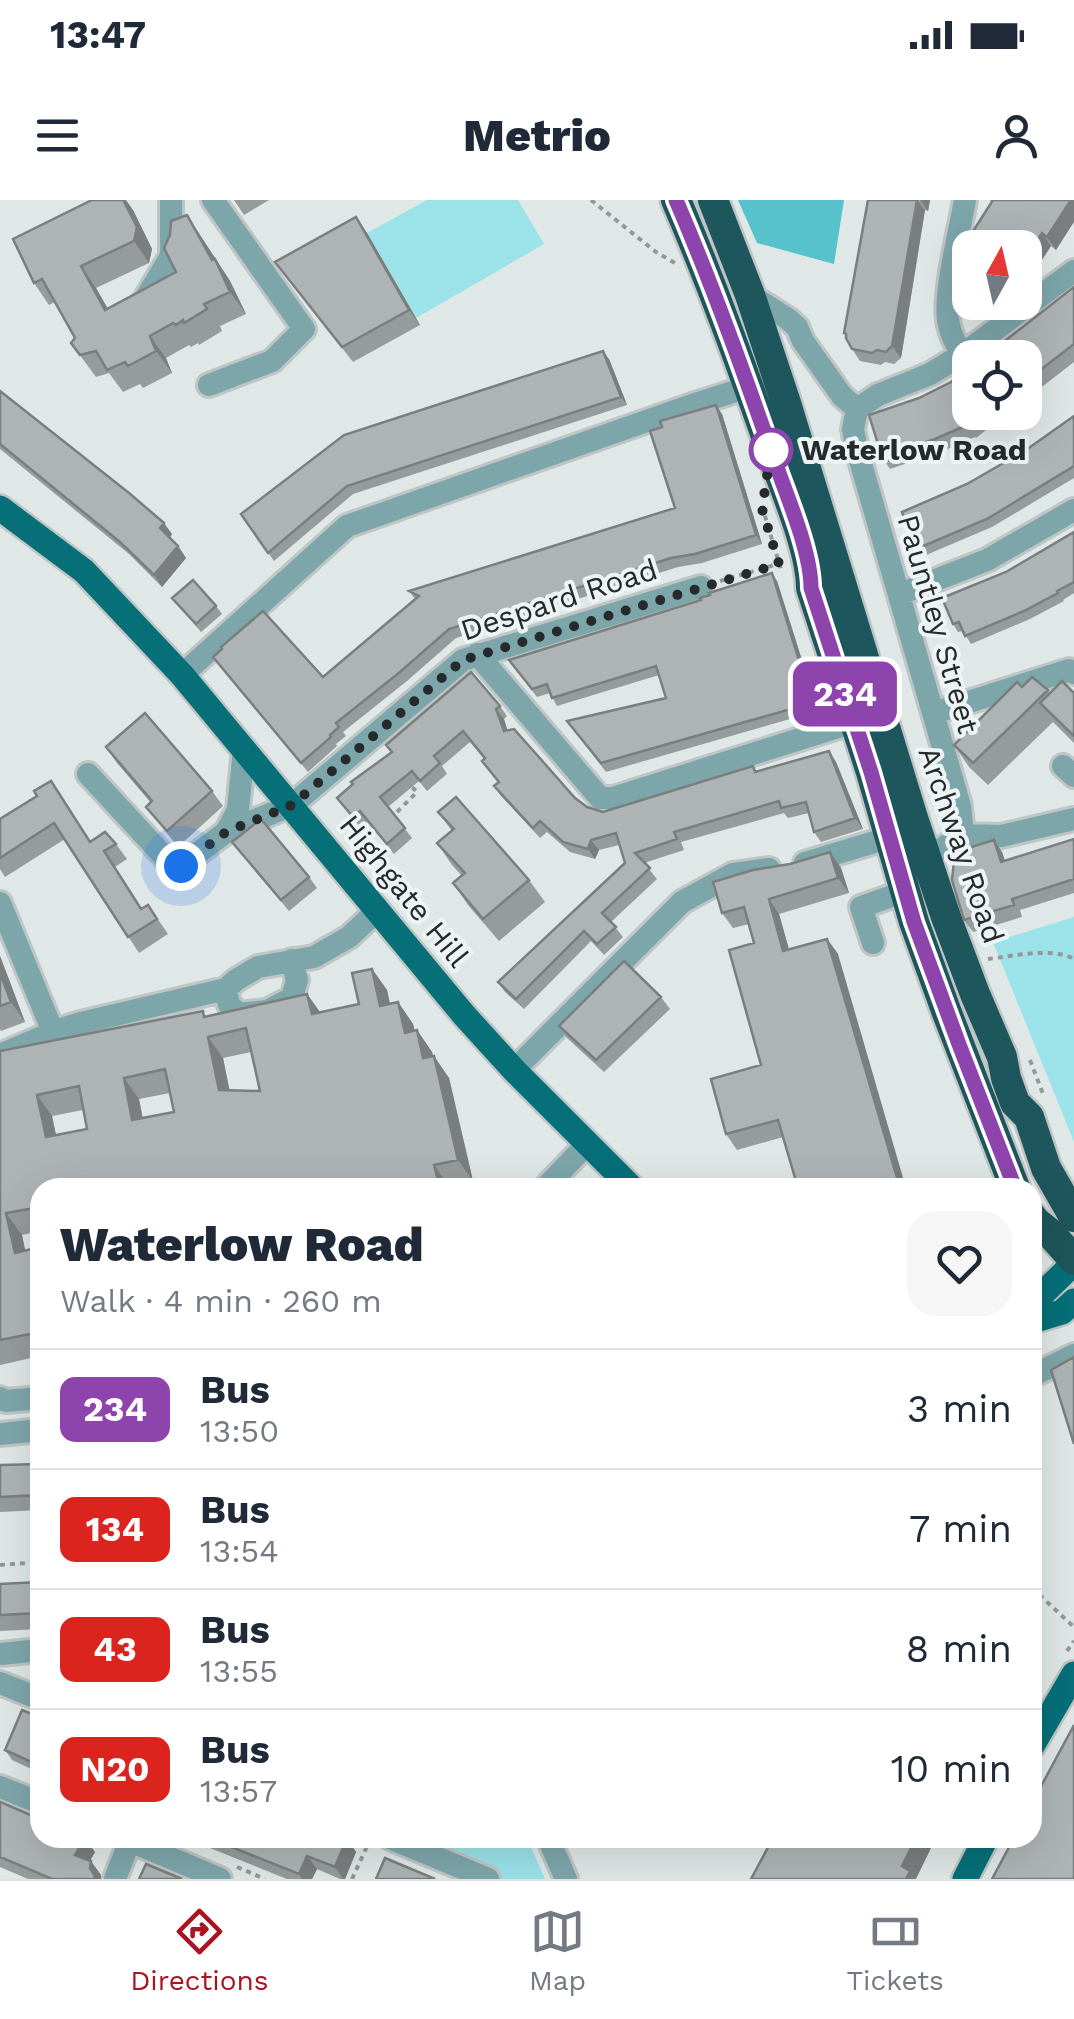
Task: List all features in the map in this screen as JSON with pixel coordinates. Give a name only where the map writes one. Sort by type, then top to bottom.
[{"type":"highway","name":"Archway Road","points":[[676,200],[749,387],[810,528],[1015,1102],[1028,1118],[1046,1168],[1074,1216]]},
{"type":"highway","name":"Archway Road","points":[[712,200],[750,295],[810,528]]},
{"type":"highway","name":"Archway Road","points":[[810,528],[786,541],[788,563],[793,578],[811,588],[940,995],[1011,1178]]},
{"type":"highway","points":[[1042,1231],[1052,1234],[1074,1262]]},
{"type":"main road","name":"Highgate Hill","points":[[0,508],[84,572],[182,675],[464,1015],[622,1178]]},
{"type":"main road","points":[[1042,1294],[1074,1262]]},
{"type":"main road","points":[[1042,1318],[1062,1312],[1074,1301]]},
{"type":"main road","points":[[1042,1729],[1074,1674]]},
{"type":"main road","points":[[965,1879],[981,1848]]},
{"type":"street","points":[[141,306],[171,256],[171,200]]},
{"type":"street","points":[[209,385],[272,361],[304,329],[214,200]]},
{"type":"street","points":[[954,340],[948,323],[948,298],[965,200]]},
{"type":"street","points":[[982,340],[1074,271]]},
{"type":"street","points":[[750,295],[797,327],[842,396],[857,410],[878,395],[952,361]]},
{"type":"street","points":[[182,675],[347,526],[749,387]]},
{"type":"street","name":"Pauntley Street","points":[[857,410],[853,429],[857,450],[960,806],[964,835]]},
{"type":"street","points":[[900,594],[987,560],[1074,510]]},
{"type":"street","name":"Despard Road","points":[[88,774],[172,865],[181,866],[226,832],[292,805],[463,660],[701,587]]},
{"type":"street","points":[[477,654],[600,798],[613,798],[854,722]]},
{"type":"street","points":[[934,714],[1069,670],[1074,673]]},
{"type":"street","points":[[226,832],[238,810],[244,749]]},
{"type":"street","points":[[925,852],[941,849],[964,835],[1001,836],[1074,819]]},
{"type":"street","points":[[514,1070],[682,902],[733,874],[796,865],[890,837]]},
{"type":"street","points":[[873,943],[861,907],[906,891]]},
{"type":"street","points":[[0,903],[52,1032]]},
{"type":"street","points":[[0,1056],[52,1032],[226,989],[258,967],[314,957],[349,937],[378,910]]},
{"type":"street","points":[[226,989],[229,1006],[239,1014],[267,1011],[292,998],[297,980],[292,960]]},
{"type":"street","points":[[555,1178],[588,1143]]},
{"type":"street","points":[[1042,1371],[1074,1356]]},
{"type":"street","points":[[0,1398],[30,1399]]},
{"type":"street","points":[[0,1434],[30,1431]]},
{"type":"street","points":[[0,1654],[30,1651]]},
{"type":"street","points":[[0,1683],[30,1695]]},
{"type":"street","points":[[0,1787],[30,1799]]},
{"type":"street","points":[[115,1879],[125,1848]]},
{"type":"street","points":[[150,1848],[220,1879]]},
{"type":"street","points":[[414,1848],[488,1879]]},
{"type":"street","points":[[552,1848],[566,1879]]},
{"type":"path","points":[[591,200],[682,268]]},
{"type":"path","name":"Despard Road","points":[[701,587],[776,564],[759,510]]},
{"type":"path","points":[[397,812],[416,792],[405,778]]},
{"type":"path","points":[[983,960],[1064,953],[1074,959]]},
{"type":"path","points":[[0,1565],[30,1563]]},
{"type":"path","points":[[1042,1597],[1074,1627]]},
{"type":"path","points":[[352,1879],[366,1848]]},
{"type":"shaded area","points":[[427,200],[518,200],[544,244],[416,318],[367,233]]},
{"type":"shaded area","points":[[738,200],[844,200],[834,264],[757,243]]},
{"type":"shaded area","points":[[1074,917],[1074,1142],[993,942]]},
{"type":"shaded area","points":[[381,1848],[531,1848],[545,1879],[457,1879]]},
{"type":"building","points":[[92,200],[123,200],[137,227],[134,241],[81,266],[105,310],[176,272],[164,248],[171,221],[187,215],[230,292],[204,304],[207,309],[184,323],[173,323],[150,336],[156,351],[128,366],[125,362],[107,370],[96,351],[80,355],[71,343],[75,338],[42,279],[34,283],[13,239]]},
{"type":"building","points":[[868,200],[917,200],[892,346],[886,352],[852,349],[844,333]]},
{"type":"building","points":[[993,200],[1071,200],[1047,237],[1042,230],[974,230]]},
{"type":"building","points":[[356,217],[409,310],[342,347],[275,262]]},
{"type":"building","points":[[1074,287],[1074,344],[1042,369],[1042,340],[1006,340],[1032,320],[1042,320],[1042,312]]},
{"type":"building","points":[[603,351],[621,397],[347,486],[268,553],[241,514],[344,435]]},
{"type":"building","points":[[951,382],[952,430],[956,430],[882,457],[869,415]]},
{"type":"building","points":[[0,391],[164,523],[160,528],[178,546],[154,575],[120,542],[0,444]]},
{"type":"building","points":[[716,405],[756,535],[449,629],[336,723],[339,727],[331,737],[301,763],[213,657],[263,611],[323,677],[419,596],[409,591],[675,508],[650,431],[662,427],[660,421]]},
{"type":"building","points":[[1074,416],[1074,466],[987,519],[914,550],[902,512],[967,484]]},
{"type":"building","points":[[1074,532],[1074,582],[1024,611],[965,636],[959,622],[953,624],[942,598],[1006,572]]},
{"type":"building","points":[[772,573],[812,703],[601,763],[567,721],[666,698],[656,666],[552,698],[547,684],[532,689],[509,660],[701,600],[709,593]]},
{"type":"building","points":[[193,580],[216,606],[196,624],[172,598]]},
{"type":"building","points":[[471,672],[500,706],[496,709],[504,731],[514,729],[587,807],[603,812],[753,766],[755,772],[829,751],[855,818],[814,832],[806,802],[781,808],[779,801],[674,832],[677,839],[635,853],[650,868],[602,913],[616,927],[597,944],[584,931],[516,999],[498,982],[625,863],[616,833],[591,840],[588,849],[563,842],[540,821],[533,828],[494,786],[499,782],[463,731],[434,756],[440,763],[420,781],[412,771],[380,797],[405,828],[387,844],[360,811],[353,817],[337,798],[351,782],[392,752],[386,745]]},
{"type":"building","points":[[1032,677],[1048,690],[973,763],[954,745],[1017,682],[1022,687]]},
{"type":"building","points":[[1062,681],[1074,693],[1074,736],[1040,703]]},
{"type":"building","points":[[145,713],[212,791],[167,831],[146,807],[152,801],[106,747]]},
{"type":"building","points":[[51,781],[90,842],[105,832],[116,844],[104,851],[141,909],[148,905],[157,919],[128,937],[54,823],[0,858],[0,819],[37,796],[34,791]]},
{"type":"building","points":[[456,797],[529,880],[483,919],[453,883],[465,873],[437,843],[454,829],[438,812]]},
{"type":"building","points":[[261,819],[309,877],[281,900],[232,842]]},
{"type":"building","points":[[1074,839],[1074,879],[1012,899],[1014,905],[964,920],[952,880],[955,852],[994,840],[1001,862]]},
{"type":"building","points":[[830,852],[838,878],[769,899],[783,951],[827,939],[897,1178],[795,1178],[778,1120],[726,1134],[711,1079],[761,1065],[729,950],[754,943],[744,907],[722,913],[713,882]]},
{"type":"building","points":[[624,961],[661,997],[596,1060],[559,1026]]},
{"type":"building","points":[[372,969],[380,1006],[398,1002],[405,1033],[417,1030],[423,1058],[434,1056],[458,1160],[434,1165],[437,1178],[30,1178],[30,1209],[6,1213],[15,1253],[30,1249],[30,1334],[0,1340],[0,1051],[203,1011],[204,1017],[307,994],[312,1014],[359,1004],[352,973]],"holes":[[[246,1028],[260,1091],[219,1090],[208,1037]],[[165,1069],[174,1112],[132,1120],[124,1078]],[[79,1086],[87,1129],[46,1137],[37,1095]]]},
{"type":"building","points":[[0,973],[11,1002],[0,1006]]},
{"type":"building","points":[[1074,1357],[1074,1444],[1051,1370]]},
{"type":"building","points":[[30,1464],[30,1496],[0,1497],[0,1465]]},
{"type":"building","points":[[30,1582],[30,1614],[0,1615],[0,1584]]},
{"type":"building","points":[[22,1710],[30,1713],[30,1761],[5,1750]]},
{"type":"building","points":[[1074,1725],[1074,1879],[992,1879],[1009,1848],[1042,1848],[1042,1784]]},
{"type":"building","points":[[0,1802],[30,1815],[30,1848],[79,1848],[75,1855],[91,1861],[95,1876],[52,1879],[0,1857]]},
{"type":"building","points":[[234,1848],[343,1848],[335,1867],[307,1856],[299,1874]]},
{"type":"building","points":[[768,1848],[911,1848],[902,1866],[910,1871],[906,1879],[751,1879]]},
{"type":"building","points":[[385,1858],[435,1879],[376,1879]]},
{"type":"building","points":[[146,1864],[182,1879],[139,1879]]},
{"type":"bus line","name":"234","points":[[676,200],[710,279],[788,496],[810,568],[811,588],[871,772],[914,922],[1009,1178]]},
{"type":"place","name":"Waterlow Road","points":[[771,450]]},
{"type":"route","points":[[181,866],[226,832],[292,805],[463,660],[779,564],[762,509],[771,450]]}]
